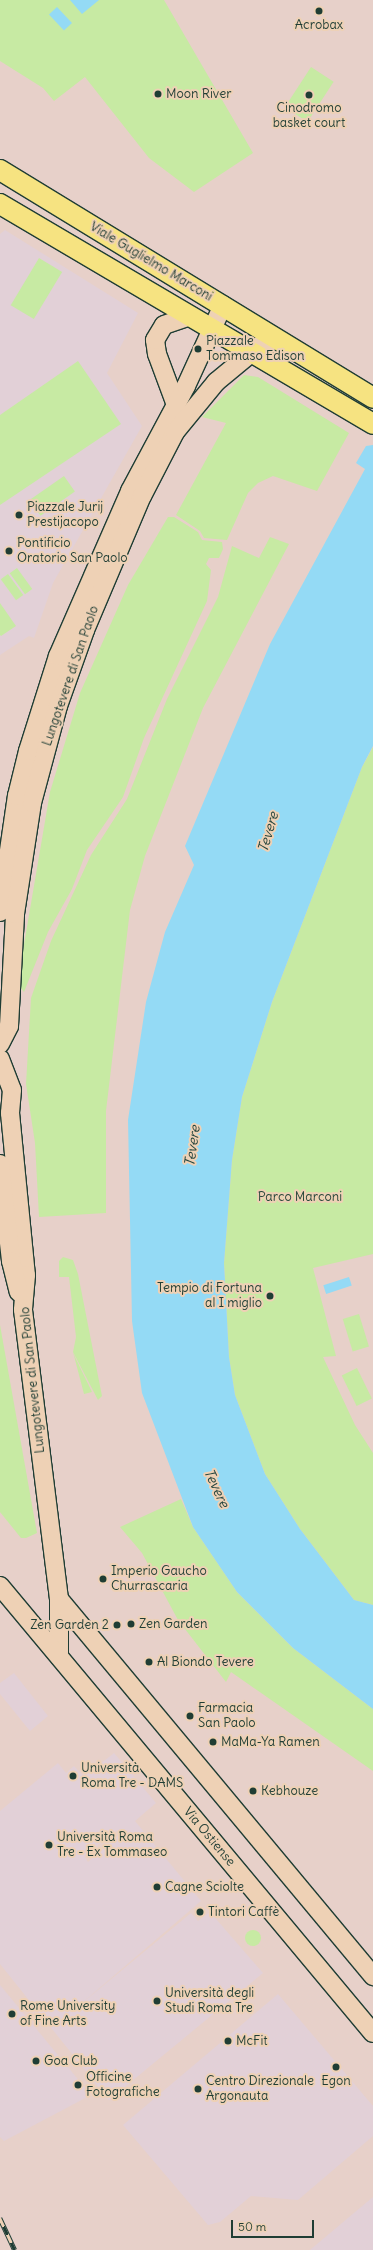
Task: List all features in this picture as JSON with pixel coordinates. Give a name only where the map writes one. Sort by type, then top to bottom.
[{"type":"main road","name":"Viale Guglielmo Marconi","points":[[0,170],[373,398]]},
{"type":"main road","name":"Viale Guglielmo Marconi","points":[[0,204],[210,328],[259,355],[373,424]]},
{"type":"main road","points":[[176,405],[210,328],[223,305]]},
{"type":"main road","points":[[176,405],[157,354],[155,340],[164,325],[190,316]]},
{"type":"main road","points":[[259,355],[277,339]]},
{"type":"main road","name":"Lungotevere di San Paolo","points":[[0,1044],[9,1026],[15,914],[29,817],[56,712],[75,657],[142,496],[175,432],[204,394],[259,355]]},
{"type":"main road","name":"Lungotevere di San Paolo","points":[[0,912],[17,796],[28,751],[58,656],[130,492],[176,405]]},
{"type":"main road","name":"Lungotevere di San Paolo","points":[[0,1059],[12,1090],[10,1112],[26,1275],[24,1310],[59,1599],[59,1656]]},
{"type":"main road","points":[[0,1164],[11,1261],[24,1310]]},
{"type":"main road","name":"Via Ostiense","points":[[0,1586],[373,2033]]},
{"type":"main road","points":[[59,1599],[373,1976]]},
{"type":"shaded area","points":[[5,230],[138,313],[107,373],[142,426],[53,583],[34,638],[29,636],[0,655],[0,234]]},
{"type":"shaded area","points":[[14,1673],[48,1716],[30,1731],[0,1694],[0,1683]]},
{"type":"shaded area","points":[[114,1753],[156,1803],[135,1821],[201,1901],[75,2009],[191,1913],[198,1921],[210,1912],[263,1973],[109,2100],[0,1964],[0,1811],[58,1763],[66,1773],[74,1766],[84,1777]],"holes":[[[116,1830],[120,1834],[88,1862],[84,1856]]]},
{"type":"shaded area","points":[[0,1985],[91,2095],[4,2141],[0,2137]]},
{"type":"shaded area","points":[[278,1994],[373,2106],[373,2136],[298,2200],[251,2196],[220,2222],[208,2225],[123,2125]]},
{"type":"shaded area","points":[[373,2197],[373,2250],[310,2250],[323,2239]]},
{"type":"green space","name":"Moon River","points":[[0,0],[164,0],[253,153],[194,192],[149,158],[85,77],[54,101],[43,88],[0,61]]},
{"type":"green space","name":"Cinodromo basket court","points":[[311,67],[334,82],[308,122],[285,107]]},
{"type":"green space","points":[[39,258],[62,272],[34,319],[11,305]]},
{"type":"green space","points":[[78,361],[121,424],[0,505],[0,415]]},
{"type":"green space","points":[[244,375],[258,377],[349,433],[317,491],[273,476],[258,483],[248,493],[227,540],[204,538],[200,531],[176,515],[226,423],[202,417]]},
{"type":"green space","points":[[64,476],[75,492],[40,516],[30,500]]},
{"type":"green space","points":[[168,517],[174,517],[198,532],[202,540],[222,542],[223,549],[219,558],[209,558],[206,564],[211,570],[207,601],[144,738],[123,797],[87,850],[72,889],[48,932],[24,992],[20,987],[22,956],[50,792],[80,693],[128,585]]},
{"type":"green space","points":[[270,537],[289,544],[203,708],[145,856],[130,910],[106,1111],[106,1213],[39,1217],[35,1143],[26,1084],[31,998],[51,941],[91,855],[127,799],[167,699],[218,597],[232,546],[259,558]]},
{"type":"green space","points":[[17,568],[32,589],[25,594],[10,573]]},
{"type":"green space","points":[[8,574],[23,595],[16,600],[1,579]]},
{"type":"green space","points":[[0,603],[16,626],[1,636],[0,635]]},
{"type":"green space","name":"Parco Marconi","points":[[373,747],[373,1254],[313,1268],[336,1356],[323,1357],[355,1425],[373,1453],[373,1605],[354,1600],[300,1529],[265,1474],[235,1395],[229,1357],[224,1263],[232,1160],[242,1097],[272,1002],[362,767]]},
{"type":"green space","points":[[63,1257],[73,1260],[78,1274],[102,1396],[98,1400],[73,1352],[76,1337],[69,1277],[59,1277],[59,1261]]},
{"type":"green space","points":[[359,1314],[369,1347],[353,1351],[343,1319]]},
{"type":"green space","points":[[0,1325],[37,1533],[26,1538],[21,1538],[0,1512]]},
{"type":"green space","points":[[73,1352],[75,1357],[92,1392],[84,1394]]},
{"type":"green space","points":[[357,1368],[372,1399],[357,1406],[342,1375]]},
{"type":"green space","points":[[181,1499],[193,1527],[237,1592],[293,1648],[373,1709],[373,1771],[231,1672],[226,1682],[178,1620],[142,1553],[120,1527]]},
{"type":"green space","points":[[253,1930],[259,1932],[261,1938],[259,1944],[253,1946],[247,1944],[245,1938],[247,1932]]},
{"type":"water","points":[[70,0],[99,0],[82,14]]},
{"type":"water","points":[[57,7],[72,23],[64,31],[49,15]]},
{"type":"water","name":"Tevere","points":[[373,445],[373,746],[362,767],[272,1002],[242,1097],[232,1160],[224,1263],[229,1357],[235,1395],[265,1474],[300,1529],[354,1600],[373,1605],[373,1709],[293,1648],[237,1592],[193,1527],[142,1393],[132,1321],[128,1120],[146,1002],[165,932],[194,865],[185,846],[270,644],[365,469],[356,463],[366,446]]},
{"type":"water","points":[[349,1277],[352,1286],[326,1294],[323,1285]]},
{"type":"railway","points":[[0,2218],[15,2250]]},
{"type":"place","name":"Acrobax","points":[[319,11]]},
{"type":"place","name":"Moon River","points":[[158,94]]},
{"type":"place","name":"Cinodromo basket court","points":[[309,95]]},
{"type":"place","name":"Piazzale Tommaso Edison","points":[[198,349]]},
{"type":"place","name":"Piazzale Jurij Prestijacopo","points":[[19,515]]},
{"type":"place","name":"Pontificio Oratorio San Paolo","points":[[9,551]]},
{"type":"place","name":"Tempio di Fortuna al I miglio","points":[[270,1296]]},
{"type":"place","name":"Imperio Gaucho Churrascaria","points":[[103,1579]]},
{"type":"place","name":"Zen Garden","points":[[131,1624]]},
{"type":"place","name":"Zen Garden 2","points":[[117,1625]]},
{"type":"place","name":"Al Biondo Tevere","points":[[149,1662]]},
{"type":"place","name":"Farmacia San Paolo","points":[[190,1716]]},
{"type":"place","name":"MaMa-Ya Ramen","points":[[213,1742]]},
{"type":"place","name":"Università Roma Tre - DAMS","points":[[73,1776]]},
{"type":"place","name":"Kebhouze","points":[[253,1791]]},
{"type":"place","name":"Università Roma Tre - Ex Tommaseo","points":[[49,1845]]},
{"type":"place","name":"Cagne Sciolte","points":[[157,1887]]},
{"type":"place","name":"Tintori Caffè","points":[[200,1912]]},
{"type":"place","name":"Università degli Studi Roma Tre","points":[[157,2001]]},
{"type":"place","name":"Rome University of Fine Arts","points":[[12,2014]]},
{"type":"place","name":"McFit","points":[[228,2041]]},
{"type":"place","name":"Goa Club","points":[[36,2061]]},
{"type":"place","name":"Egon","points":[[336,2067]]},
{"type":"place","name":"Officine Fotografiche","points":[[78,2085]]},
{"type":"place","name":"Centro Direzionale Argonauta","points":[[198,2089]]}]
